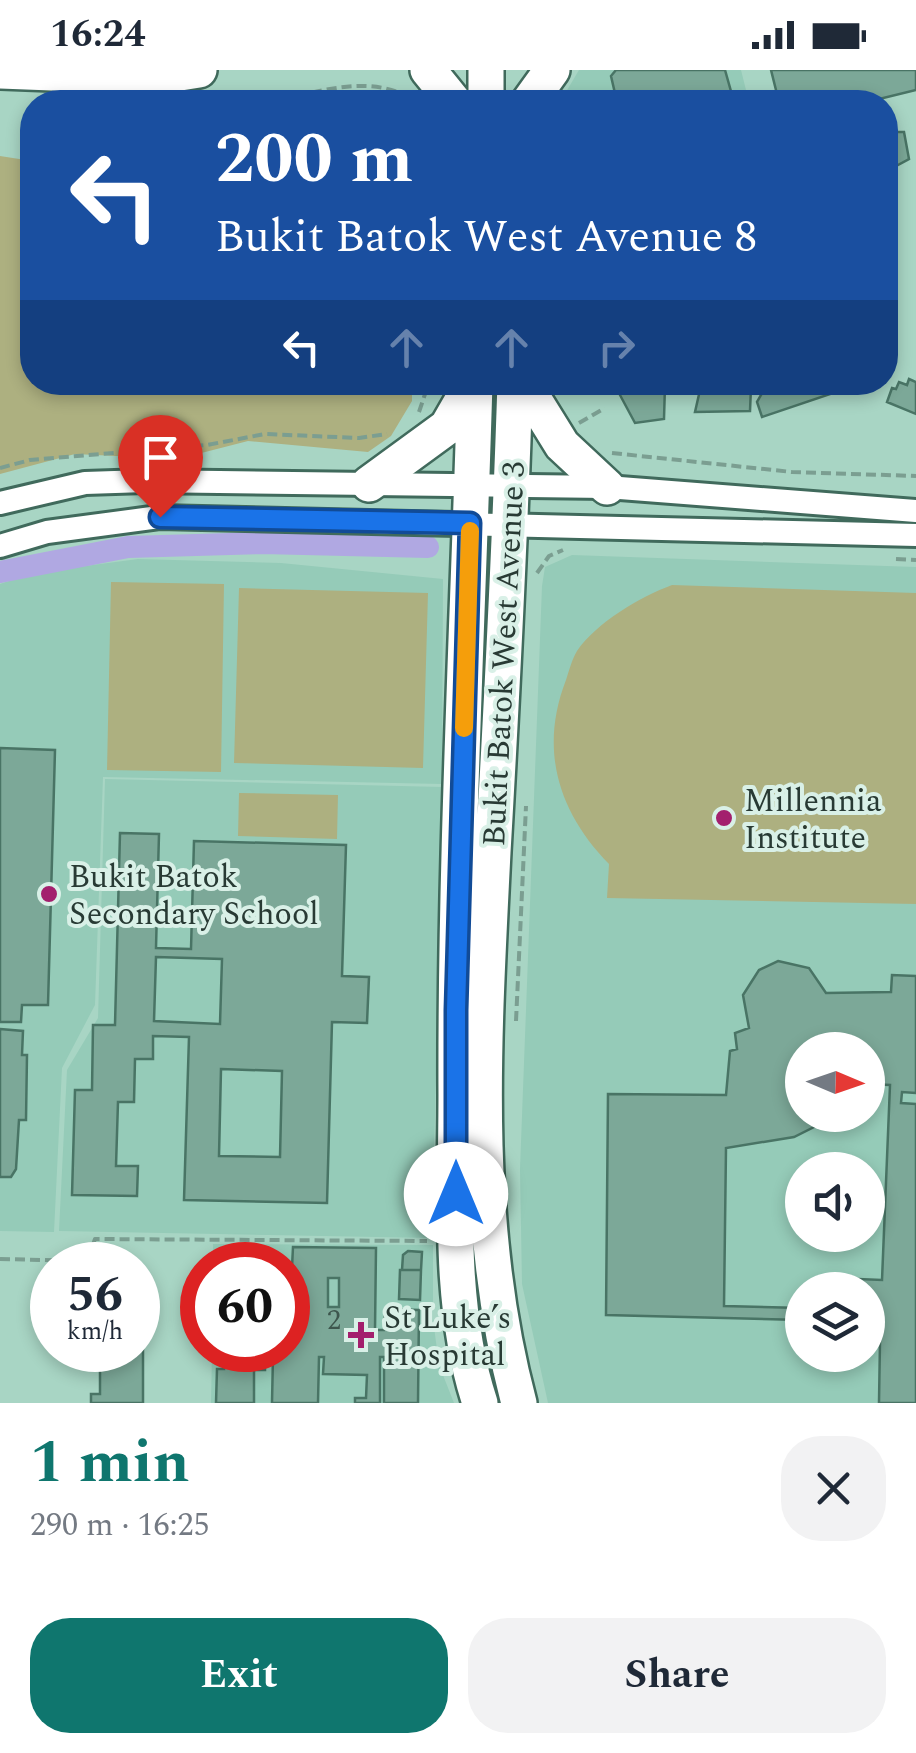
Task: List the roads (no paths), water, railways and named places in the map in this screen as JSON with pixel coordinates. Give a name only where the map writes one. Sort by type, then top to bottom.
[{"type":"main road","points":[[0,71],[155,78],[199,70]]},
{"type":"main road","points":[[535,90],[552,70]]},
{"type":"main road","points":[[370,484],[447,426],[466,395]]},
{"type":"main road","name":"Bukit Batok West Avenue 3","points":[[474,395],[456,1010],[456,1232],[466,1334],[480,1403]]},
{"type":"main road","name":"Bukit Batok West Avenue 3","points":[[515,395],[485,1009],[486,1168],[498,1325],[519,1403]]},
{"type":"main road","points":[[531,395],[562,445],[607,486]]},
{"type":"street","points":[[0,503],[85,483],[607,486],[916,511]]},
{"type":"street","points":[[0,546],[47,532],[160,517],[511,522],[916,535]]},
{"type":"waterway","points":[[0,572],[128,547],[262,543],[428,547]]},
{"type":"place","name":"Millennia Institute","points":[[724,818]]},
{"type":"place","name":"Bukit Batok Secondary School","points":[[49,894]]},
{"type":"place","name":"St Luke’s Hospital","points":[[361,1335]]}]
